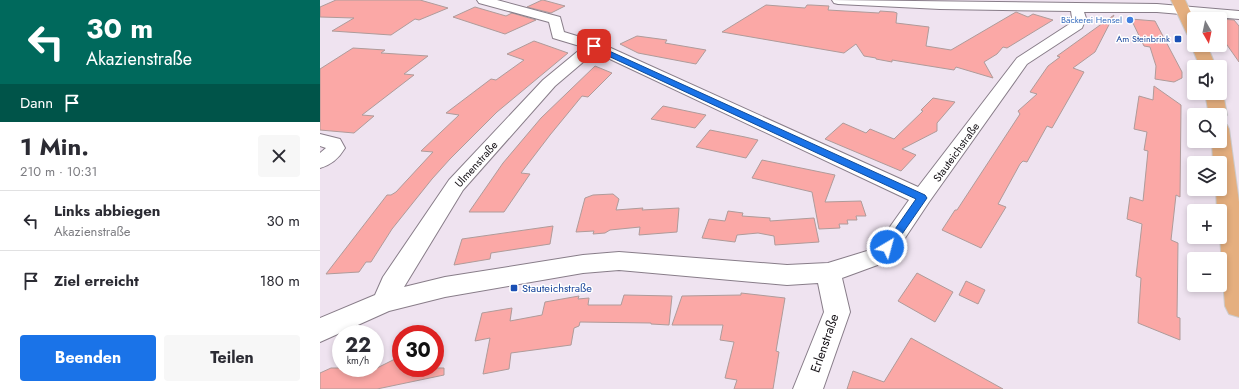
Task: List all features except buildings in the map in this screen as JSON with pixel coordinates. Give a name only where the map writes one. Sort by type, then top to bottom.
[{"type":"main road","points":[[1181,5],[1187,18]]},
{"type":"main road","points":[[1222,148],[1239,306]]},
{"type":"street","points":[[483,0],[600,35],[594,46],[922,198]]},
{"type":"street","points":[[838,0],[883,3],[1051,6],[1076,8],[1126,8],[1181,5],[1239,15]]},
{"type":"street","points":[[1115,0],[1126,8]]},
{"type":"street","name":"Stauteichstraße","points":[[320,330],[384,302],[445,287],[583,264],[619,261],[788,275],[828,273],[875,257],[887,247],[1022,61],[1077,25],[1079,18],[1076,8]]},
{"type":"street","name":"Ulmenstraße","points":[[384,302],[392,284],[456,184],[549,83],[594,46]]},
{"type":"street","points":[[320,140],[333,143],[336,148],[320,162]]},
{"type":"street","name":"Erlenstraße","points":[[808,389],[837,312],[828,273]]},
{"type":"place","name":"Bäckerei Hensel","points":[[1130,20]]},
{"type":"place","name":"Am Steinbrink","points":[[1178,39]]},
{"type":"place","name":"Stauteichstraße","points":[[514,288]]},
{"type":"route","points":[[594,46],[922,198],[887,247]]}]
